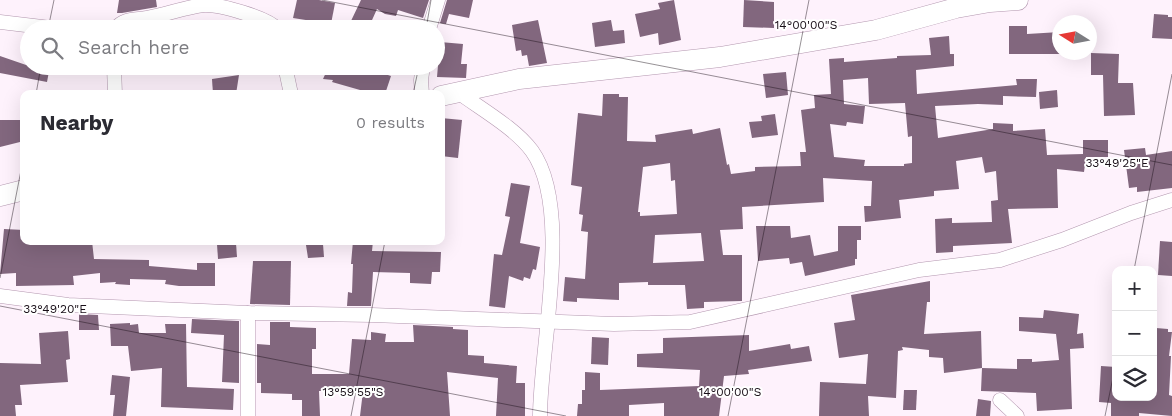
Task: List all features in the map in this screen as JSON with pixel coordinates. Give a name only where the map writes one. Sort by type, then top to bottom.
[{"type":"street","points":[[432,20],[438,0]]},
{"type":"street","points":[[450,94],[519,79],[720,57],[876,30],[956,8],[990,2],[1018,0]]},
{"type":"street","points":[[132,20],[206,5],[265,20]]},
{"type":"street","points":[[0,22],[20,24]]},
{"type":"street","points":[[114,75],[115,90]]},
{"type":"street","points":[[287,75],[290,90]]},
{"type":"street","points":[[422,75],[422,90]]},
{"type":"street","points":[[450,94],[516,135],[531,151],[543,171],[549,196],[552,247],[540,416]]},
{"type":"street","points":[[0,196],[20,191]]},
{"type":"street","points":[[0,296],[68,305],[248,313],[548,320],[614,324],[690,322],[919,270],[1000,260],[1062,240],[1131,212],[1172,200]]},
{"type":"street","points":[[248,313],[248,416]]},
{"type":"street","points":[[1000,400],[1018,416]]},
{"type":"building","points":[[119,0],[156,0],[157,7],[117,13]]},
{"type":"building","points":[[297,0],[319,0],[335,3],[332,20],[293,18]]},
{"type":"building","points":[[361,0],[429,0],[423,18],[398,10],[396,16],[385,14],[377,9],[372,20],[351,20]]},
{"type":"building","points":[[447,0],[473,0],[469,18],[449,14],[446,24],[445,20],[441,20]]},
{"type":"building","points":[[674,0],[681,40],[659,45],[658,33],[640,37],[635,14],[660,9],[658,3]]},
{"type":"building","points":[[744,0],[774,2],[774,28],[743,27]]},
{"type":"building","points":[[1154,14],[1172,17],[1172,39],[1152,38]]},
{"type":"building","points":[[538,20],[547,63],[529,66],[527,55],[522,56],[521,50],[516,51],[512,25]]},
{"type":"building","points":[[611,20],[613,31],[624,30],[625,43],[595,47],[592,23]]},
{"type":"building","points":[[1009,26],[1027,26],[1027,34],[1052,32],[1052,54],[1009,54]]},
{"type":"building","points":[[949,36],[950,54],[954,54],[954,66],[916,70],[917,94],[1017,85],[1016,79],[1037,79],[1036,97],[1003,96],[1003,105],[935,106],[938,138],[993,129],[993,123],[1013,124],[1013,131],[1045,129],[1047,155],[1083,154],[1083,140],[1108,140],[1108,157],[1086,157],[1084,172],[1057,169],[1058,208],[1008,209],[1012,243],[953,246],[953,252],[936,253],[935,219],[952,218],[952,223],[992,222],[991,201],[998,200],[996,171],[985,173],[982,157],[956,161],[959,189],[934,191],[934,196],[899,200],[901,218],[865,222],[864,206],[871,206],[872,181],[823,178],[824,202],[742,207],[743,229],[720,230],[723,255],[742,255],[742,301],[704,302],[704,308],[687,309],[685,285],[648,285],[648,282],[619,283],[619,300],[577,298],[577,302],[563,301],[565,277],[585,279],[588,232],[581,231],[583,215],[579,214],[582,187],[571,185],[578,113],[602,116],[603,94],[619,94],[619,97],[628,97],[627,141],[656,142],[655,135],[692,129],[693,134],[720,128],[727,165],[729,164],[731,174],[755,171],[755,167],[801,166],[800,152],[806,152],[801,110],[815,108],[814,95],[831,94],[829,59],[844,58],[844,62],[897,58],[897,56],[931,55],[929,38]],"holes":[[[868,78],[869,104],[905,103],[908,137],[912,136],[912,163],[904,164],[904,166],[864,166],[865,160],[834,157],[830,124],[846,126],[847,122],[863,124],[865,106],[844,104],[843,80]],[[670,163],[671,181],[675,180],[677,214],[640,216],[640,212],[638,212],[643,167]],[[701,233],[704,261],[653,263],[655,235]]]},
{"type":"building","points":[[445,42],[463,44],[461,64],[467,64],[466,78],[437,77],[437,75],[445,75]]},
{"type":"building","points":[[1097,53],[1119,54],[1118,83],[1133,83],[1135,115],[1104,116],[1103,75],[1091,75],[1091,60],[1097,60]]},
{"type":"building","points":[[0,56],[20,63],[20,75],[48,75],[47,82],[0,73]]},
{"type":"building","points":[[786,72],[788,95],[766,98],[763,74]]},
{"type":"building","points":[[239,75],[237,90],[213,90],[212,79]]},
{"type":"building","points":[[325,75],[391,76],[386,90],[360,90],[332,82],[333,80],[323,79]]},
{"type":"building","points":[[1057,90],[1058,107],[1040,109],[1039,92]]},
{"type":"building","points":[[775,114],[778,135],[752,138],[749,122],[762,121],[761,116]]},
{"type":"building","points":[[445,118],[462,120],[458,158],[445,156]]},
{"type":"building","points":[[0,120],[20,120],[20,142],[0,147]]},
{"type":"building","points":[[1145,148],[1146,155],[1172,151],[1172,188],[1137,192],[1137,187],[1129,188],[1124,150]]},
{"type":"building","points":[[511,183],[530,186],[520,243],[540,247],[536,270],[533,269],[530,279],[524,277],[523,281],[509,276],[505,308],[489,306],[494,254],[502,255],[510,217],[505,216]]},
{"type":"building","points":[[756,226],[790,226],[791,238],[810,235],[814,256],[838,251],[838,226],[861,226],[861,240],[857,240],[857,259],[855,259],[855,265],[805,276],[802,262],[790,264],[789,258],[758,261]]},
{"type":"building","points":[[4,229],[20,230],[20,245],[92,245],[94,259],[149,260],[149,266],[197,270],[197,263],[215,263],[215,286],[179,286],[165,284],[166,280],[130,279],[130,285],[115,284],[116,282],[100,283],[100,273],[73,276],[74,285],[16,286],[16,273],[0,274]]},
{"type":"building","points":[[1160,241],[1172,242],[1172,276],[1158,275]]},
{"type":"building","points":[[217,245],[236,245],[237,257],[218,259]]},
{"type":"building","points":[[306,245],[323,245],[324,257],[308,258]]},
{"type":"building","points":[[353,245],[373,245],[372,251],[441,252],[440,272],[432,272],[431,284],[410,283],[410,273],[373,272],[371,306],[347,306],[348,292],[352,293],[353,264],[351,264]]},
{"type":"building","points":[[253,261],[291,261],[290,305],[250,304]]},
{"type":"building","points":[[930,281],[930,302],[927,302],[924,334],[981,331],[982,368],[944,373],[943,358],[929,357],[929,350],[902,347],[903,350],[898,351],[896,398],[868,396],[869,416],[819,416],[820,382],[866,384],[868,354],[839,358],[834,323],[855,320],[851,295]]},
{"type":"building","points":[[1044,310],[1079,314],[1077,334],[1083,333],[1084,348],[1070,349],[1072,409],[1037,411],[1036,393],[981,391],[982,368],[1017,369],[1017,359],[1032,359],[1032,362],[1059,360],[1056,334],[1019,331],[1019,317],[1043,318]]},
{"type":"building","points":[[79,314],[98,315],[99,330],[79,330]]},
{"type":"building","points":[[192,319],[239,321],[239,383],[222,382],[224,335],[191,333]]},
{"type":"building","points":[[270,322],[290,322],[290,327],[316,328],[316,349],[312,349],[312,374],[349,374],[352,339],[371,340],[371,332],[386,334],[385,342],[414,342],[413,325],[453,327],[453,329],[468,330],[468,355],[484,356],[484,363],[517,366],[516,383],[525,383],[525,416],[496,416],[498,378],[447,372],[450,416],[360,416],[363,391],[319,391],[320,416],[302,416],[302,400],[292,400],[292,394],[261,393],[261,383],[257,383],[257,344],[270,345]]},
{"type":"building","points":[[130,323],[130,325],[138,324],[139,333],[166,333],[165,324],[186,324],[187,387],[234,389],[233,410],[161,407],[162,368],[131,371],[128,346],[111,346],[110,324]]},
{"type":"building","points":[[1157,328],[1168,329],[1168,332],[1172,332],[1169,356],[1171,356],[1169,395],[1172,396],[1172,416],[1139,413],[1139,416],[1111,416],[1111,403],[1099,402],[1101,366],[1112,367],[1112,401],[1157,401]]},
{"type":"building","points":[[68,331],[70,359],[66,360],[68,382],[20,385],[22,405],[15,405],[16,416],[0,416],[0,363],[41,364],[39,333]]},
{"type":"building","points":[[749,335],[749,351],[790,344],[791,349],[809,346],[812,361],[748,370],[749,374],[724,376],[719,416],[664,416],[664,403],[629,405],[629,416],[577,416],[578,404],[582,404],[582,390],[585,390],[585,372],[600,373],[600,390],[699,386],[700,370],[637,367],[637,354],[663,353],[663,338]]},
{"type":"building","points":[[592,337],[609,338],[608,365],[591,364]]},
{"type":"building","points":[[112,375],[130,377],[126,416],[113,416],[115,395],[110,395]]},
{"type":"building","points":[[904,390],[917,390],[916,410],[903,410]]},
{"type":"building","points":[[978,399],[991,401],[990,416],[976,416]]}]
